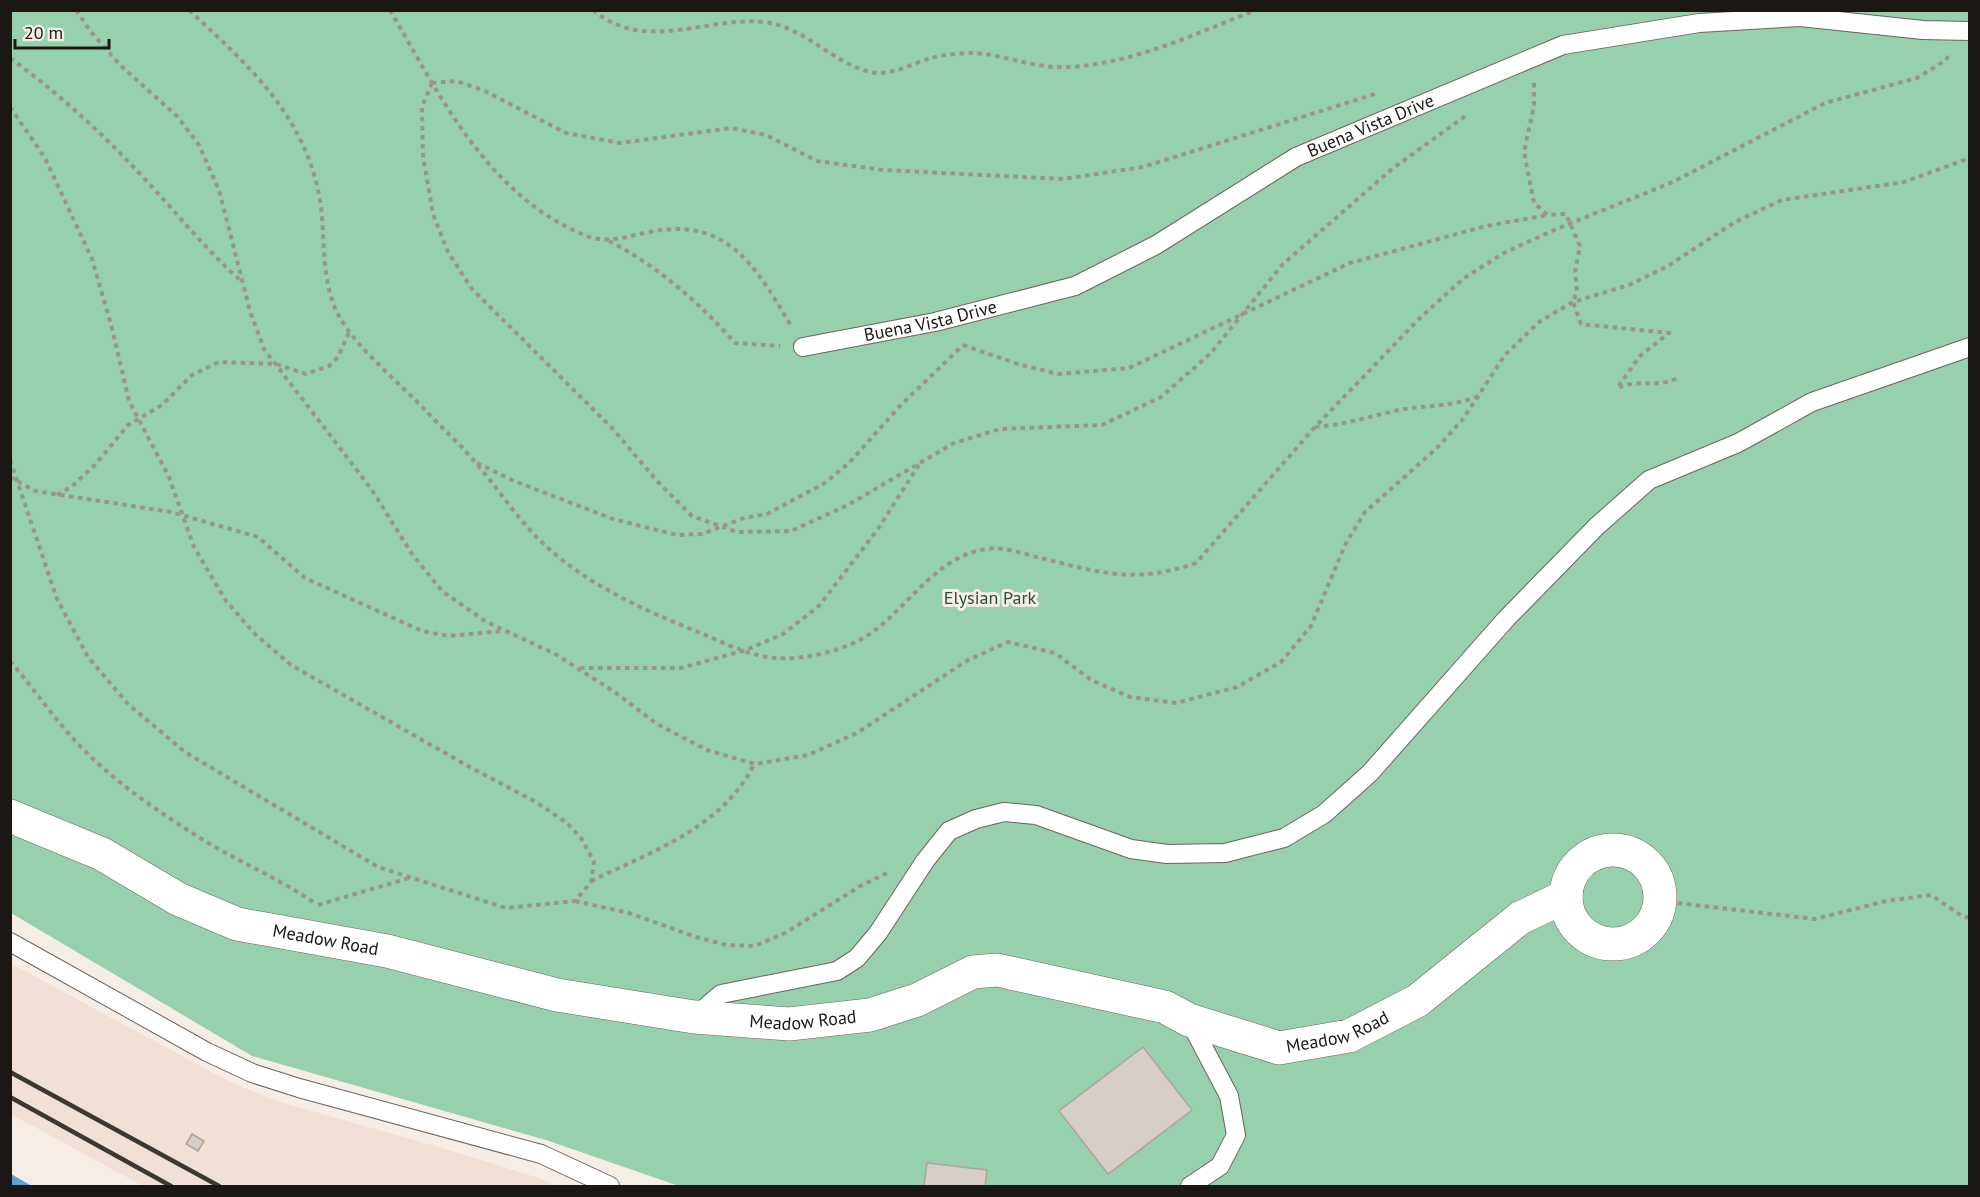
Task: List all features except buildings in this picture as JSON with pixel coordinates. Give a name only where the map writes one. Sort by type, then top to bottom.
[{"type":"street","name":"Meadow Road","points":[[10,816],[102,854],[178,899],[237,924],[387,951],[557,995],[694,1017],[789,1024],[870,1015],[917,1000],[973,972],[997,970],[1166,1007],[1190,1020],[1279,1048],[1349,1036],[1417,1001],[1520,918],[1566,896]]},
{"type":"street","points":[[1616,850],[1631,853],[1644,861],[1654,872],[1659,886],[1660,901],[1656,917],[1647,930],[1634,940],[1618,944],[1602,943],[1588,937],[1576,926],[1568,912],[1566,896],[1569,881],[1576,868],[1587,858],[1601,851],[1616,850]]},
{"type":"lane","name":"Buena Vista Drive","points":[[803,347],[988,309],[1075,286],[1156,244],[1296,158],[1563,45],[1700,23],[1800,17],[1923,30],[1965,31]]},
{"type":"lane","points":[[694,1017],[721,994],[837,971],[857,958],[878,933],[925,861],[949,831],[976,819],[1004,812],[1036,815],[1131,849],[1167,854],[1225,853],[1284,838],[1324,814],[1370,773],[1506,619],[1597,526],[1649,480],[1738,442],[1812,402],[1970,348]]},
{"type":"lane","points":[[10,942],[207,1052],[252,1072],[310,1091],[541,1154],[610,1186]]},
{"type":"lane","points":[[1190,1020],[1229,1096],[1236,1135],[1220,1166],[1190,1186]]},
{"type":"path","points":[[76,10],[90,31],[122,66],[177,116],[199,145],[219,190],[243,283],[264,349],[372,490],[412,554],[442,591],[485,621],[576,667],[657,724],[707,750],[754,764],[808,755],[857,733],[968,660],[1008,642],[1055,653],[1091,680],[1130,697],[1176,702],[1237,687],[1281,662],[1311,626],[1345,545],[1365,512],[1437,448],[1463,419],[1505,355],[1539,322],[1573,302],[1629,285],[1668,266],[1735,222],[1782,200],[1904,182],[1970,158]]},
{"type":"path","points":[[189,10],[251,68],[289,117],[302,144],[320,198],[328,285],[339,316],[476,463],[506,502],[548,548],[606,589],[666,619],[746,650],[777,658],[821,653],[859,640],[933,575],[960,559],[987,548],[1012,551],[1099,572],[1138,577],[1172,572],[1196,563],[1315,427],[1421,317],[1464,278],[1504,253],[1673,182],[1825,103],[1917,78],[1946,60],[1965,31]]},
{"type":"path","points":[[390,10],[452,117],[508,186],[549,217],[638,256],[714,319],[735,343],[803,347]]},
{"type":"path","points":[[594,10],[601,17],[637,33],[764,22],[797,31],[840,58],[871,73],[897,70],[933,58],[972,53],[1069,68],[1138,55],[1256,10]]},
{"type":"path","points":[[10,58],[57,91],[103,136],[207,251],[243,283]]},
{"type":"path","points":[[1534,77],[1534,106],[1524,152],[1534,203],[1548,215]]},
{"type":"path","points":[[432,83],[456,81],[483,90],[566,133],[620,143],[731,128],[766,135],[817,161],[883,170],[1063,179],[1143,167],[1384,91]]},
{"type":"path","points":[[10,107],[45,158],[92,259],[112,328],[129,401],[169,477],[194,547],[226,601],[255,634],[291,665],[320,684],[536,802],[567,823],[581,838],[594,862],[591,882]]},
{"type":"path","points":[[963,345],[1018,364],[1058,374],[1129,368],[1350,263],[1486,226],[1566,214],[1580,246],[1575,272],[1578,291],[1573,302],[1581,324],[1669,333],[1640,356],[1617,388],[1631,382],[1655,385],[1678,378]]},
{"type":"path","points":[[608,241],[653,231],[688,230],[716,235],[743,254],[769,287],[803,347]]},
{"type":"path","points":[[476,463],[514,481],[613,519],[677,535],[702,534],[744,518],[767,514],[825,483],[849,463],[900,406],[963,345],[988,309]]},
{"type":"path","points":[[56,495],[71,487],[95,465],[114,439],[137,417],[162,405],[192,375],[219,362],[276,364],[306,374],[329,366],[338,357],[350,330]]},
{"type":"path","points":[[1315,427],[1368,419],[1400,410],[1465,401],[1478,396]]},
{"type":"path","points":[[10,460],[57,599],[88,657],[128,704],[184,752],[378,867],[506,908],[575,901],[629,913],[726,945],[755,946],[785,933],[862,885],[884,874],[925,861]]},
{"type":"path","points":[[576,667],[681,668],[746,650],[783,634],[819,606],[901,496],[921,461]]},
{"type":"path","points":[[10,477],[35,491],[171,512],[258,537],[305,578],[422,631],[448,636],[506,631]]},
{"type":"path","points":[[10,662],[86,753],[134,792],[197,836],[248,867],[294,888],[317,905],[328,941]]},
{"type":"path","points":[[575,901],[591,882],[700,825],[730,802],[746,782],[754,764]]},
{"type":"path","points":[[317,905],[410,878]]},
{"type":"path","points":[[1660,901],[1815,919],[1886,902],[1931,895],[1950,909],[1970,918]]},
{"type":"shaded area","points":[[10,963],[232,1083],[277,1101],[442,1148],[539,1178],[557,1186],[143,1186],[11,1114]]},
{"type":"green space","name":"Elysian Park","points":[[11,11],[1969,11],[1969,1186],[679,1186],[546,1140],[252,1056],[11,913]]},
{"type":"water","points":[[11,1174],[32,1186],[11,1186]]},
{"type":"railway","points":[[10,1072],[219,1186]]},
{"type":"railway","points":[[10,1097],[171,1186]]}]
